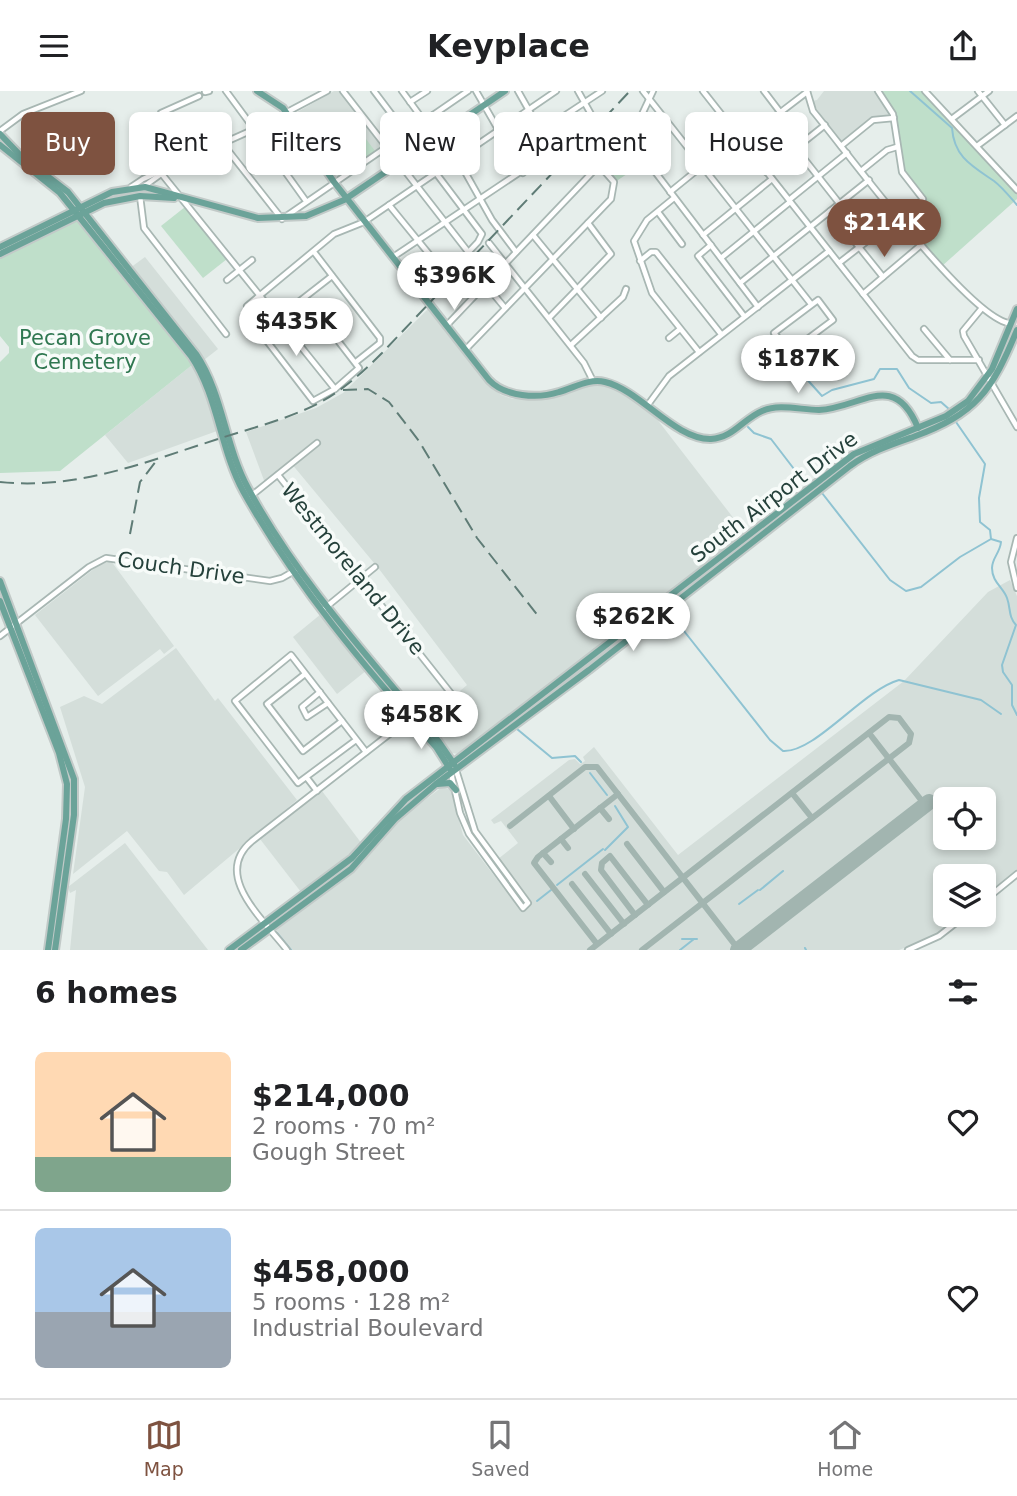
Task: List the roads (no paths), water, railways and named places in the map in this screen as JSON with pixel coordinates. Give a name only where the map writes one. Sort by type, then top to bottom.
[{"type":"main road","points":[[257,91],[263,92],[287,112]]},
{"type":"main road","points":[[474,112],[505,91]]},
{"type":"main road","points":[[0,133],[21,157]]},
{"type":"main road","points":[[0,145],[21,160]]},
{"type":"main road","points":[[41,175],[79,211],[195,362],[219,419],[223,421],[250,497]]},
{"type":"main road","points":[[329,175],[493,384],[513,394],[554,394],[593,381],[612,384],[692,435],[709,439],[726,436],[768,409],[822,409],[882,395],[904,404],[919,431]]},
{"type":"main road","points":[[115,200],[110,195],[128,188],[143,187],[253,217],[282,219],[316,213],[346,198],[381,175]]},
{"type":"main road","points":[[149,181],[153,189]]},
{"type":"main road","points":[[79,211],[139,194],[143,187]]},
{"type":"main road","points":[[0,254],[41,230],[128,188]]},
{"type":"main road","points":[[115,200],[140,196],[178,197]]},
{"type":"main road","points":[[0,247],[41,230]]},
{"type":"main road","name":"South Airport Drive","points":[[229,950],[360,860],[406,803],[860,459],[954,412],[974,396],[988,377],[1017,309]]},
{"type":"main road","name":"South Airport Drive","points":[[919,431],[958,418],[979,401],[992,384],[1017,330]]},
{"type":"main road","points":[[213,403],[238,482],[324,609],[413,716],[452,768]]},
{"type":"main road","points":[[0,582],[72,791],[55,950]]},
{"type":"main road","points":[[0,601],[13,626]]},
{"type":"main road","name":"South Airport Drive","points":[[406,803],[436,784],[452,768]]},
{"type":"main road","points":[[436,784],[450,783],[456,790]]},
{"type":"main road","points":[[48,950],[61,879]]},
{"type":"main road","name":"South Airport Drive","points":[[241,950],[268,925]]},
{"type":"street","points":[[0,133],[25,113],[81,91]]},
{"type":"street","points":[[226,91],[246,118]]},
{"type":"street","points":[[290,112],[327,91]]},
{"type":"street","points":[[343,91],[380,138]]},
{"type":"street","points":[[374,91],[389,112]]},
{"type":"street","points":[[402,91],[417,112]]},
{"type":"street","points":[[410,103],[427,91]]},
{"type":"street","points":[[437,112],[468,91]]},
{"type":"street","points":[[476,91],[494,122]]},
{"type":"street","points":[[518,91],[529,110]]},
{"type":"street","points":[[526,112],[556,91]]},
{"type":"street","points":[[578,91],[590,112]]},
{"type":"street","points":[[568,112],[602,91]]},
{"type":"street","points":[[643,91],[685,145]]},
{"type":"street","points":[[642,112],[653,91]]},
{"type":"street","points":[[703,91],[720,112]]},
{"type":"street","points":[[764,91],[780,112],[807,91],[811,108],[921,245],[993,319],[1008,323]]},
{"type":"street","points":[[878,91],[890,106],[894,118],[902,172],[923,199],[903,222]]},
{"type":"street","points":[[925,91],[1015,183],[1017,190]]},
{"type":"street","points":[[978,91],[1005,125]]},
{"type":"street","points":[[953,118],[989,91]]},
{"type":"street","points":[[162,112],[199,96]]},
{"type":"street","points":[[977,146],[1017,115]]},
{"type":"street","points":[[841,146],[873,120],[894,118]]},
{"type":"street","points":[[808,139],[825,125]]},
{"type":"street","points":[[861,171],[889,149],[897,147]]},
{"type":"street","points":[[232,155],[282,219],[380,150]]},
{"type":"street","points":[[721,258],[848,153]]},
{"type":"street","points":[[808,164],[839,203]]},
{"type":"street","points":[[128,188],[156,175]]},
{"type":"street","points":[[143,187],[159,175]]},
{"type":"street","points":[[163,175],[178,197],[335,389]]},
{"type":"street","points":[[287,175],[306,201]]},
{"type":"street","points":[[408,175],[469,253]]},
{"type":"street","points":[[247,306],[338,231],[364,222],[433,175]]},
{"type":"street","points":[[424,298],[469,253],[482,234],[436,175]]},
{"type":"street","points":[[467,175],[516,252]]},
{"type":"street","points":[[393,258],[520,175]]},
{"type":"street","points":[[447,325],[590,175]]},
{"type":"street","points":[[466,349],[614,193],[609,175]]},
{"type":"street","points":[[658,175],[758,307]]},
{"type":"street","points":[[670,191],[689,175]]},
{"type":"street","points":[[709,175],[811,304]]},
{"type":"street","points":[[769,175],[915,358],[979,360]]},
{"type":"street","points":[[703,235],[772,179]]},
{"type":"street","points":[[740,283],[869,180]]},
{"type":"street","points":[[140,196],[144,228],[226,334]]},
{"type":"street","points":[[674,198],[634,237],[640,261],[659,306],[699,352]]},
{"type":"street","points":[[389,205],[447,276]]},
{"type":"street","points":[[830,211],[883,277]]},
{"type":"street","points":[[658,212],[682,244]]},
{"type":"street","points":[[839,263],[898,217]]},
{"type":"street","points":[[549,318],[611,253],[588,223]]},
{"type":"street","points":[[533,235],[601,318]]},
{"type":"street","points":[[489,243],[570,345],[593,381]]},
{"type":"street","points":[[710,245],[698,254],[699,258],[744,316]]},
{"type":"street","points":[[863,294],[921,245]]},
{"type":"street","points":[[647,407],[669,376],[830,251]]},
{"type":"street","points":[[314,252],[381,341],[356,362]]},
{"type":"street","points":[[640,261],[651,252],[656,252],[721,334]]},
{"type":"street","points":[[227,280],[252,260]]},
{"type":"street","points":[[305,297],[356,362],[358,370],[335,389],[313,401],[260,332],[278,317],[332,276]]},
{"type":"street","points":[[486,285],[506,309]]},
{"type":"street","points":[[570,345],[623,297],[626,289]]},
{"type":"street","points":[[818,300],[834,319],[791,352],[774,333],[811,304],[818,300]]},
{"type":"street","points":[[982,308],[963,331],[1017,427]]},
{"type":"street","points":[[669,338],[680,329]]},
{"type":"street","points":[[924,329],[950,360]]},
{"type":"street","points":[[250,497],[317,443]]},
{"type":"street","name":"Westmoreland Drive","points":[[278,475],[453,695],[439,706],[413,716]]},
{"type":"street","points":[[1017,538],[1011,562],[1017,588]]},
{"type":"street","name":"Couch Drive","points":[[0,636],[92,565],[106,558],[270,580],[282,578],[297,569]]},
{"type":"street","points":[[324,609],[375,567]]},
{"type":"street","points":[[356,740],[307,778],[297,782],[235,701],[291,655],[366,753]]},
{"type":"street","points":[[305,674],[267,704],[296,742],[303,751],[342,722]]},
{"type":"street","points":[[320,692],[302,707],[307,717],[328,703]]},
{"type":"street","points":[[287,950],[239,886],[237,861],[249,843],[413,716]]},
{"type":"street","points":[[452,768],[475,831],[528,903],[523,908],[469,834],[452,768]]},
{"type":"street","points":[[307,778],[317,791]]},
{"type":"street","points":[[996,891],[1017,874]]},
{"type":"street","points":[[908,950],[939,936],[951,927]]},
{"type":"waterway","points":[[910,91],[952,128],[960,154],[997,183],[1017,205]]},
{"type":"waterway","points":[[794,365],[822,396],[832,390],[874,379],[880,369],[897,369],[909,388],[931,403],[941,402],[950,410]]},
{"type":"waterway","points":[[956,422],[985,464],[979,498],[980,522],[990,530],[991,539],[1001,542],[992,568],[994,577],[1007,598],[1016,625],[1002,665],[1003,672],[1012,685],[1012,705],[1017,715]]},
{"type":"waterway","points":[[748,427],[754,433],[771,439],[794,469]]},
{"type":"waterway","points":[[822,493],[890,580],[906,591],[921,587],[960,557],[991,539]]},
{"type":"waterway","points":[[669,612],[770,740],[783,751],[796,749],[810,742],[870,696],[899,680],[981,700],[1001,714]]},
{"type":"waterway","points":[[517,729],[552,758],[575,756],[581,762]]},
{"type":"waterway","points":[[590,773],[607,795]]},
{"type":"waterway","points":[[605,850],[628,827],[615,806]]},
{"type":"waterway","points":[[557,885],[603,849]]},
{"type":"waterway","points":[[760,890],[783,871]]},
{"type":"waterway","points":[[537,901],[551,890]]},
{"type":"waterway","points":[[739,904],[758,890]]},
{"type":"waterway","points":[[277,933],[291,950]]},
{"type":"waterway","points":[[682,939],[697,939]]},
{"type":"waterway","points":[[680,950],[694,939]]},
{"type":"railway","points":[[0,482],[56,482],[111,472],[282,419],[328,398],[352,381],[382,353],[630,91]]},
{"type":"railway","points":[[343,390],[368,389],[389,402],[419,441],[477,538],[539,617]]},
{"type":"railway","points":[[130,534],[140,482],[157,460]]},
{"type":"park label","name":"Pecan Grove Cemetery","points":[[85,350]]}]
